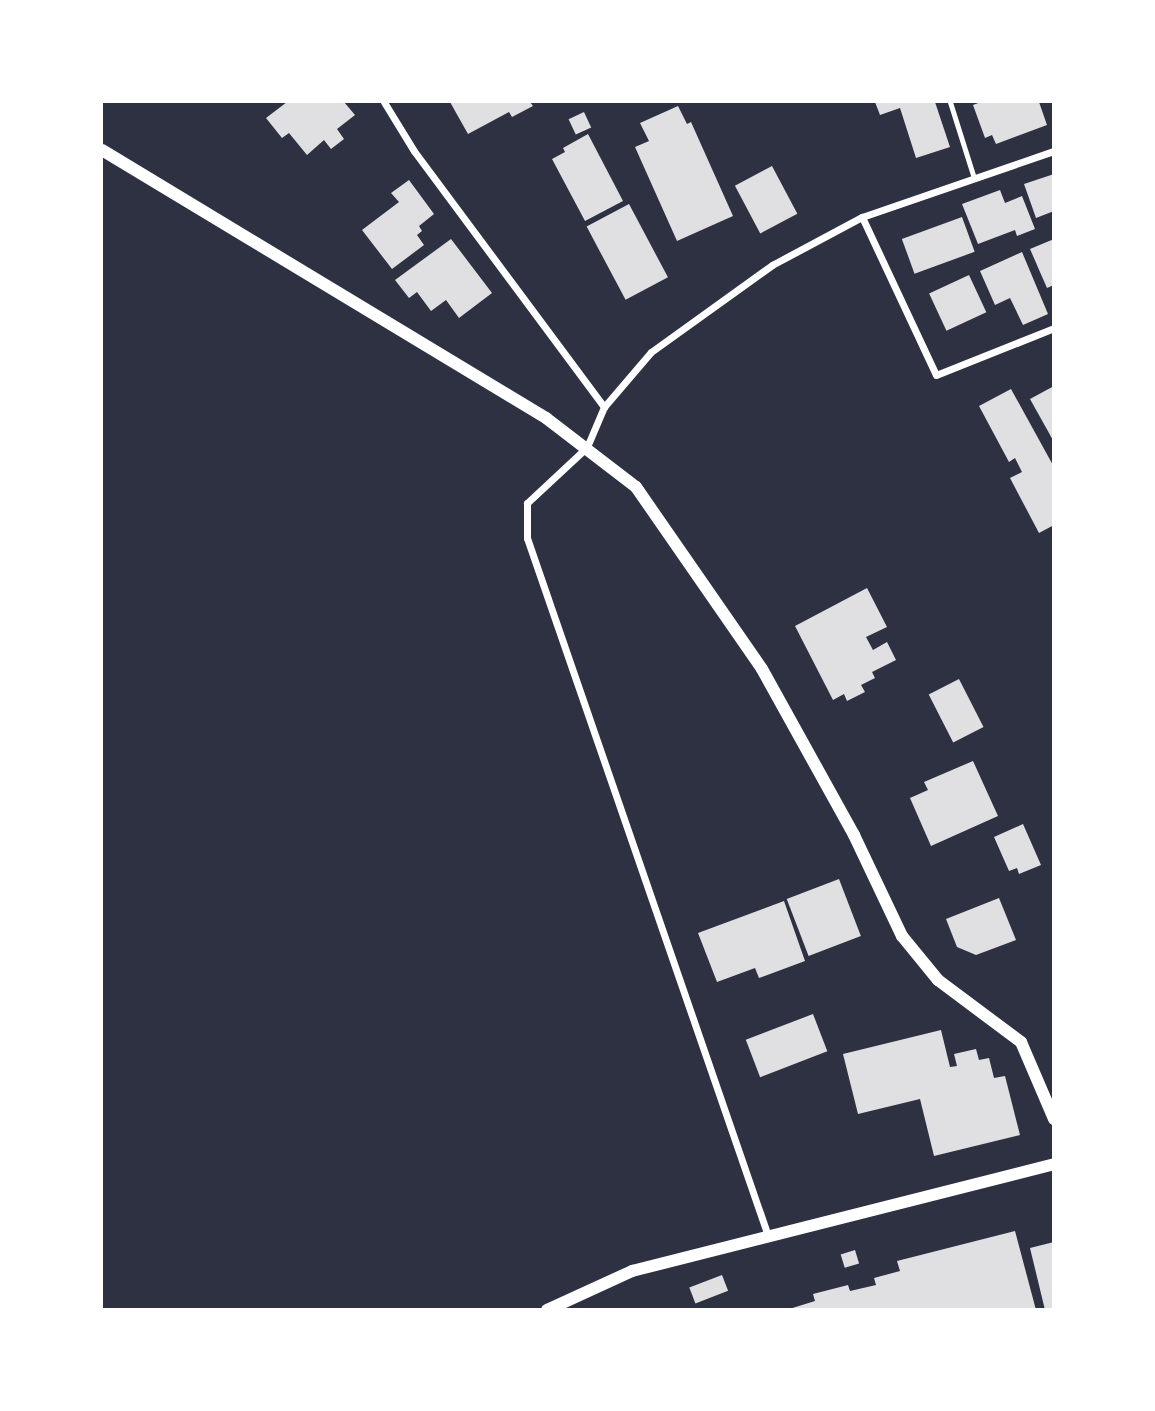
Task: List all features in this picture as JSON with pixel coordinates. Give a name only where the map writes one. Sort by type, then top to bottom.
[{"type":"street","points":[[384,102],[414,151],[604,407]]},
{"type":"street","points":[[102,150],[587,447],[636,487],[762,669],[854,835],[902,936],[938,980],[1021,1042],[1054,1119]]},
{"type":"street","points":[[767,1233],[527,538],[527,503],[587,447],[604,407],[651,352],[772,265],[862,217],[1054,151]]},
{"type":"street","points":[[862,217],[936,375],[1054,328]]},
{"type":"street","points":[[547,1310],[632,1271],[767,1233],[1054,1164]]},
{"type":"lane","points":[[950,102],[974,178]]},
{"type":"building","points":[[287,102],[344,102],[355,115],[337,129],[344,139],[331,149],[324,140],[307,155],[289,133],[282,138],[266,118]]},
{"type":"building","points":[[450,102],[530,102],[533,106],[512,117],[509,112],[468,134]]},
{"type":"building","points":[[875,102],[935,102],[950,147],[916,158],[900,108],[880,115]]},
{"type":"building","points":[[981,102],[1039,102],[1047,125],[996,144],[992,135],[985,138],[973,105]]},
{"type":"building","points":[[678,106],[687,124],[691,122],[733,216],[677,241],[635,147],[649,141],[640,123]]},
{"type":"building","points":[[584,112],[591,127],[576,135],[569,119]]},
{"type":"building","points":[[588,134],[623,201],[585,221],[552,159],[565,152],[563,148]]},
{"type":"building","points":[[772,166],[797,214],[760,233],[735,186]]},
{"type":"building","points":[[1054,174],[1054,211],[1036,218],[1024,184]]},
{"type":"building","points":[[409,180],[434,214],[419,226],[422,231],[417,235],[424,245],[392,269],[362,230],[399,202],[391,193]]},
{"type":"building","points":[[1000,190],[1005,203],[1022,196],[1035,229],[1017,236],[1015,230],[978,244],[962,204]]},
{"type":"building","points":[[629,204],[668,277],[626,300],[587,227]]},
{"type":"building","points":[[962,217],[975,252],[915,274],[902,239]]},
{"type":"building","points":[[451,239],[492,293],[459,318],[446,300],[431,311],[417,292],[409,298],[395,280]]},
{"type":"building","points":[[1054,239],[1054,285],[1047,288],[1030,249]]},
{"type":"building","points":[[1022,252],[1048,314],[1023,325],[1010,298],[995,305],[980,271]]},
{"type":"building","points":[[969,275],[986,312],[946,331],[929,294]]},
{"type":"building","points":[[1054,386],[1054,442],[1030,399]]},
{"type":"building","points":[[1011,389],[1054,467],[1054,525],[1039,533],[1010,478],[1022,472],[1015,458],[1009,462],[979,406]]},
{"type":"building","points":[[867,588],[887,627],[866,637],[873,650],[887,642],[896,660],[872,672],[875,678],[861,685],[865,692],[847,701],[844,694],[833,700],[795,626]]},
{"type":"building","points":[[959,679],[984,727],[953,743],[929,694]]},
{"type":"building","points":[[973,761],[998,816],[931,846],[910,798],[928,790],[924,782]]},
{"type":"building","points":[[1023,824],[1041,865],[1019,874],[1017,868],[1009,871],[994,837]]},
{"type":"building","points":[[839,879],[861,936],[809,956],[787,899]]},
{"type":"building","points":[[999,898],[1016,940],[976,955],[957,947],[946,919]]},
{"type":"building","points":[[784,901],[805,961],[759,978],[755,968],[717,982],[698,933]]},
{"type":"building","points":[[813,1014],[827,1051],[760,1077],[746,1040]]},
{"type":"building","points":[[941,1030],[950,1067],[957,1066],[954,1054],[976,1049],[979,1060],[989,1058],[994,1078],[1005,1076],[1020,1135],[934,1156],[920,1099],[858,1114],[843,1054]]},
{"type":"building","points":[[1015,1231],[1036,1310],[786,1310],[815,1301],[813,1294],[848,1285],[850,1291],[876,1285],[874,1278],[900,1271],[897,1261]]},
{"type":"building","points":[[1054,1242],[1054,1310],[1045,1310],[1030,1248]]},
{"type":"building","points":[[855,1250],[859,1263],[845,1268],[841,1254]]},
{"type":"building","points":[[722,1275],[728,1291],[695,1303],[689,1288]]}]
